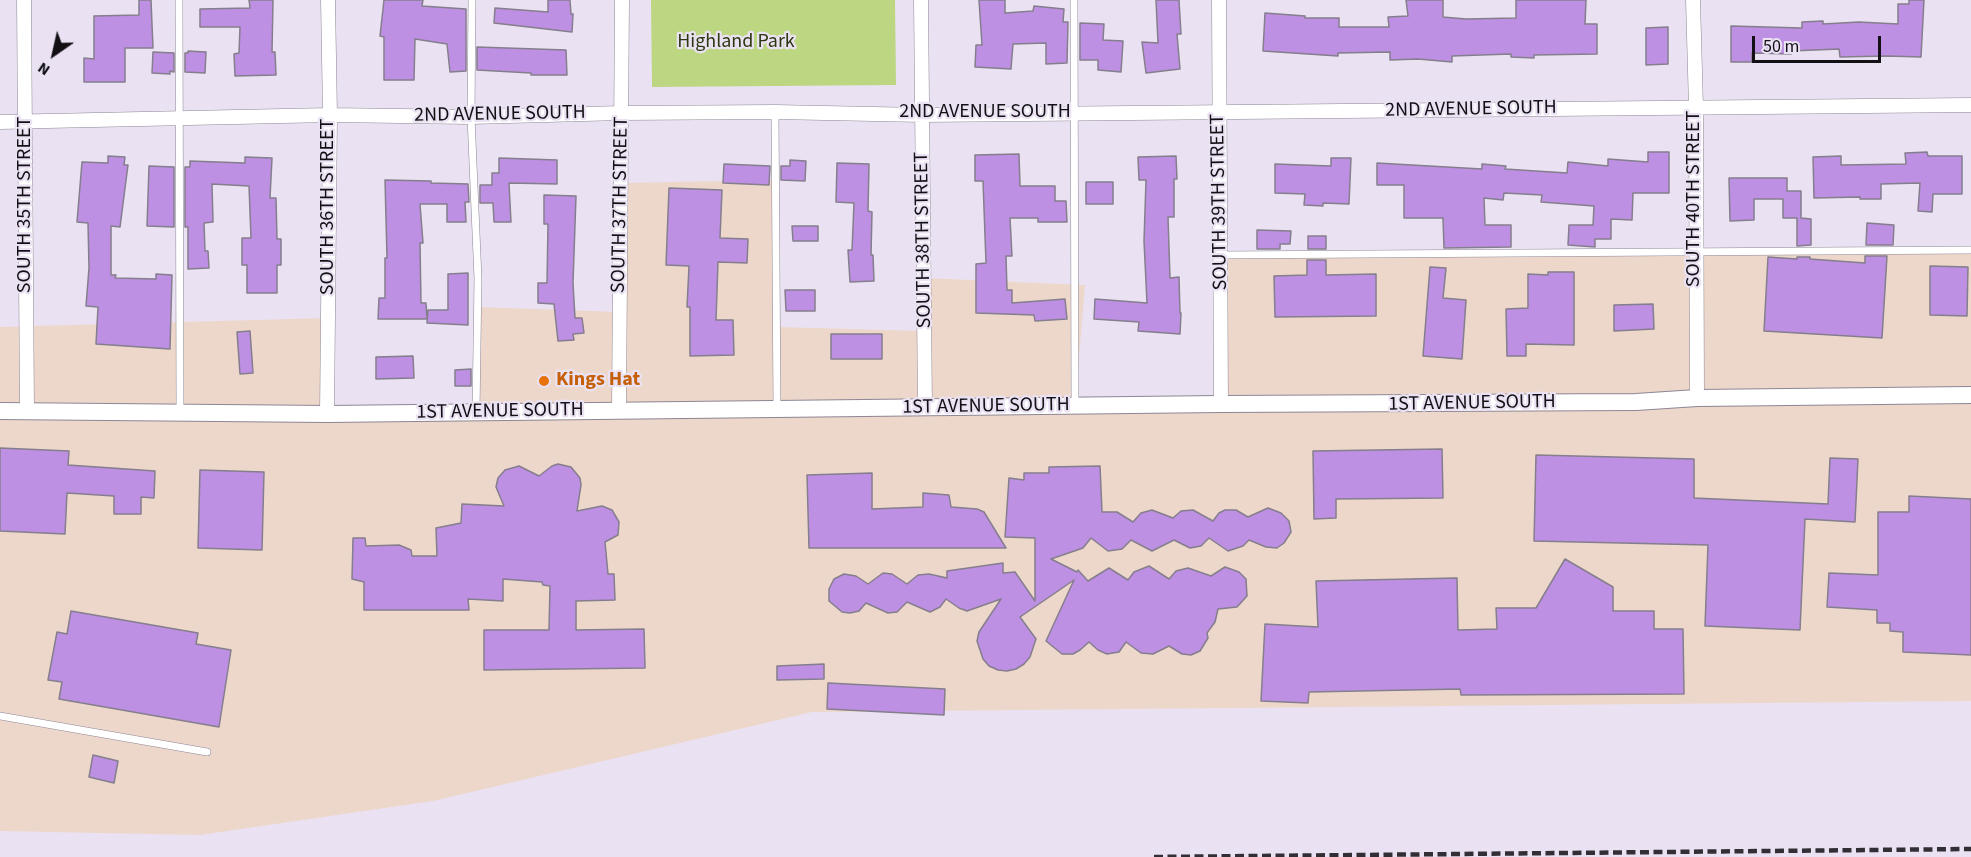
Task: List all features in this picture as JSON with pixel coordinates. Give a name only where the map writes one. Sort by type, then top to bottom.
[{"type":"street","name":"SOUTH 35TH STREET","points":[[24,0],[27,410]]},
{"type":"street","name":"SOUTH 36TH STREET","points":[[327,414],[330,115],[328,0]]},
{"type":"street","name":"SOUTH 37TH STREET","points":[[619,411],[622,0]]},
{"type":"street","name":"SOUTH 38TH STREET","points":[[921,0],[925,408]]},
{"type":"street","name":"SOUTH 39TH STREET","points":[[1218,0],[1221,404]]},
{"type":"street","name":"SOUTH 40TH STREET","points":[[1693,0],[1696,107],[1697,398]]},
{"type":"street","name":"2ND AVENUE SOUTH","points":[[0,122],[330,115],[471,117],[775,112],[923,115],[1971,105]]},
{"type":"street","name":"1ST AVENUE SOUTH","points":[[0,411],[327,414],[1627,402],[1697,398],[1971,395]]},
{"type":"lane","points":[[179,0],[180,412]]},
{"type":"lane","points":[[472,0],[471,117],[478,279],[476,412]]},
{"type":"lane","points":[[1074,0],[1075,406]]},
{"type":"lane","points":[[775,112],[777,409]]},
{"type":"lane","points":[[1221,255],[1695,254],[1971,250]]},
{"type":"lane","points":[[0,716],[207,752]]},
{"type":"shaded area","points":[[776,180],[777,327],[924,331],[924,278],[1085,285],[1075,406],[1221,404],[1221,255],[1971,250],[1971,701],[812,712],[433,801],[200,835],[0,831],[0,327],[328,318],[327,414],[476,412],[478,307],[620,312],[621,183]]},
{"type":"green space","name":"Highland Park","points":[[651,0],[895,0],[896,85],[652,87]]},
{"type":"building","points":[[139,0],[151,0],[153,48],[125,48],[125,82],[84,82],[84,58],[94,59],[94,16],[139,15]]},
{"type":"building","points":[[249,0],[273,0],[272,52],[275,52],[276,75],[235,76],[234,54],[239,53],[240,27],[200,27],[200,9],[250,8]]},
{"type":"building","points":[[384,0],[423,0],[422,6],[466,9],[466,71],[450,72],[447,44],[415,39],[414,80],[384,80],[384,37],[380,36]]},
{"type":"building","points":[[548,0],[570,0],[571,14],[573,14],[572,32],[494,23],[495,8],[548,12]]},
{"type":"building","points":[[979,0],[1005,0],[1005,13],[1033,11],[1034,6],[1064,9],[1063,22],[1068,22],[1067,63],[1046,64],[1046,43],[1013,44],[1011,69],[975,67],[976,45],[982,45]]},
{"type":"building","points":[[1156,0],[1179,0],[1181,34],[1177,34],[1180,69],[1146,73],[1142,42],[1158,43]]},
{"type":"building","points":[[1406,0],[1443,0],[1443,17],[1466,19],[1516,18],[1516,0],[1586,0],[1585,24],[1597,24],[1597,54],[1534,55],[1534,58],[1511,57],[1511,54],[1452,56],[1452,62],[1418,59],[1390,60],[1390,52],[1338,53],[1338,56],[1263,51],[1265,13],[1305,16],[1305,18],[1339,18],[1339,27],[1389,27],[1388,17],[1408,16]]},
{"type":"building","points":[[1909,0],[1924,0],[1921,57],[1840,57],[1839,49],[1791,51],[1791,54],[1752,53],[1752,62],[1731,62],[1731,26],[1802,28],[1802,22],[1823,21],[1823,24],[1859,22],[1898,24],[1898,4],[1909,4]]},
{"type":"building","points":[[1080,23],[1104,24],[1103,40],[1123,41],[1121,72],[1098,70],[1098,60],[1080,60]]},
{"type":"building","points":[[1668,27],[1668,64],[1646,65],[1646,28]]},
{"type":"building","points":[[477,47],[566,50],[567,75],[531,75],[531,73],[477,70]]},
{"type":"building","points":[[188,51],[206,52],[205,73],[185,72],[185,53]]},
{"type":"building","points":[[153,52],[174,53],[174,72],[170,71],[170,74],[152,73]]},
{"type":"building","points":[[1648,152],[1669,152],[1669,193],[1633,193],[1632,220],[1611,219],[1611,239],[1595,239],[1595,247],[1568,245],[1569,225],[1593,225],[1594,206],[1541,202],[1542,195],[1504,193],[1503,200],[1484,198],[1485,225],[1511,225],[1511,247],[1444,248],[1443,218],[1404,218],[1404,185],[1377,185],[1377,163],[1482,169],[1482,164],[1506,166],[1505,169],[1567,173],[1568,162],[1608,166],[1608,159],[1648,162]]},
{"type":"building","points":[[1927,152],[1928,156],[1962,156],[1962,194],[1933,194],[1932,212],[1918,211],[1920,183],[1881,184],[1881,199],[1814,198],[1813,157],[1841,156],[1841,165],[1906,164],[1905,153]]},
{"type":"building","points":[[1019,154],[1020,186],[1055,186],[1055,201],[1066,201],[1067,222],[1038,222],[1038,218],[1010,218],[1012,256],[1006,256],[1007,290],[1012,290],[1012,303],[1065,299],[1067,319],[1035,321],[1034,315],[976,313],[976,264],[986,263],[983,181],[975,181],[975,155]]},
{"type":"building","points":[[108,156],[125,157],[124,165],[128,165],[120,227],[111,226],[111,275],[116,275],[115,278],[156,279],[156,274],[172,275],[170,349],[96,344],[98,307],[86,306],[89,268],[88,223],[77,222],[82,162],[108,163]]},
{"type":"building","points":[[1176,156],[1174,217],[1168,217],[1170,278],[1179,277],[1180,334],[1138,331],[1139,322],[1094,319],[1095,299],[1147,303],[1144,241],[1146,180],[1139,180],[1138,157]]},
{"type":"building","points":[[245,157],[272,158],[270,198],[276,198],[277,239],[281,239],[281,265],[277,265],[277,293],[247,293],[247,265],[242,265],[242,238],[251,238],[249,186],[212,184],[213,222],[204,223],[205,251],[208,251],[209,268],[188,269],[185,167],[190,167],[190,161],[245,163]]},
{"type":"building","points":[[499,158],[557,160],[557,184],[509,183],[511,222],[494,222],[493,203],[480,203],[480,185],[492,185],[492,173],[499,173]]},
{"type":"building","points":[[1331,158],[1351,158],[1349,204],[1304,205],[1305,194],[1275,193],[1275,164],[1331,166]]},
{"type":"building","points":[[790,160],[806,161],[805,181],[781,180],[781,166],[790,166]]},
{"type":"building","points":[[837,163],[869,164],[868,211],[872,212],[871,255],[873,255],[874,281],[850,282],[848,250],[852,250],[854,203],[836,202]]},
{"type":"building","points":[[724,164],[770,166],[769,185],[723,183]]},
{"type":"building","points":[[149,166],[174,167],[174,227],[147,226]]},
{"type":"building","points":[[1729,178],[1787,178],[1787,191],[1801,191],[1801,218],[1811,219],[1811,245],[1797,246],[1797,218],[1783,218],[1783,199],[1754,199],[1754,220],[1730,221]]},
{"type":"building","points":[[385,180],[468,184],[469,202],[465,202],[466,222],[447,222],[447,204],[420,204],[423,243],[420,243],[421,303],[426,303],[427,319],[378,319],[379,298],[385,298],[385,258],[387,258]]},
{"type":"building","points":[[1086,182],[1113,182],[1113,204],[1086,204]]},
{"type":"building","points":[[669,188],[722,190],[720,238],[748,239],[747,263],[718,262],[716,320],[733,320],[734,355],[690,356],[690,307],[687,307],[689,266],[666,265]]},
{"type":"building","points":[[544,195],[576,196],[573,283],[575,318],[582,318],[584,333],[573,334],[574,340],[558,341],[554,304],[538,303],[538,283],[547,283],[548,224],[544,224]]},
{"type":"building","points":[[1867,223],[1894,225],[1893,245],[1866,245]]},
{"type":"building","points":[[792,226],[818,226],[818,241],[793,241]]},
{"type":"building","points":[[1257,230],[1291,231],[1290,244],[1280,244],[1280,249],[1257,249]]},
{"type":"building","points":[[1308,236],[1326,236],[1326,249],[1308,249]]},
{"type":"building","points":[[1865,256],[1887,256],[1882,338],[1764,331],[1768,257],[1797,259],[1797,257],[1810,257],[1810,259],[1865,263]]},
{"type":"building","points":[[1307,260],[1326,260],[1326,275],[1376,274],[1376,316],[1275,317],[1274,276],[1307,275]]},
{"type":"building","points":[[1930,266],[1968,267],[1967,316],[1930,315]]},
{"type":"building","points":[[1430,267],[1446,268],[1443,298],[1466,300],[1462,359],[1423,356]]},
{"type":"building","points":[[1548,272],[1574,272],[1574,345],[1526,344],[1526,356],[1507,356],[1506,309],[1528,308],[1528,274],[1548,275]]},
{"type":"building","points":[[468,273],[468,325],[427,323],[428,310],[448,310],[448,274]]},
{"type":"building","points":[[785,290],[815,290],[815,311],[786,311]]},
{"type":"building","points":[[1653,304],[1654,329],[1614,331],[1614,305]]},
{"type":"building","points":[[250,331],[253,373],[240,374],[237,332]]},
{"type":"building","points":[[831,334],[882,334],[882,359],[831,359]]},
{"type":"building","points":[[413,356],[414,378],[376,379],[376,357]]},
{"type":"building","points":[[471,369],[471,386],[455,386],[455,370]]},
{"type":"building","points":[[0,448],[69,451],[68,465],[155,471],[154,498],[141,497],[141,514],[114,514],[114,496],[67,493],[65,534],[0,531]]},
{"type":"building","points":[[1442,449],[1443,498],[1336,499],[1336,518],[1314,519],[1313,451]]},
{"type":"building","points":[[1536,455],[1694,459],[1694,498],[1828,504],[1830,458],[1858,459],[1855,522],[1805,519],[1800,630],[1705,626],[1708,545],[1534,541]]},
{"type":"building","points":[[558,464],[571,467],[580,478],[577,511],[602,506],[612,510],[619,522],[618,535],[605,542],[608,574],[614,574],[615,600],[576,601],[576,630],[644,629],[645,668],[484,670],[484,630],[549,630],[550,586],[543,585],[542,582],[503,579],[503,601],[468,599],[469,610],[364,610],[364,582],[352,579],[353,538],[365,538],[366,546],[399,545],[411,550],[412,556],[437,556],[436,528],[461,523],[462,504],[504,506],[496,487],[498,478],[505,470],[519,466],[539,476]]},
{"type":"building","points":[[1100,466],[1102,512],[1117,512],[1133,522],[1141,513],[1152,510],[1173,518],[1181,511],[1193,510],[1213,521],[1219,513],[1225,510],[1236,510],[1248,517],[1268,508],[1281,513],[1289,521],[1291,532],[1284,543],[1277,548],[1266,547],[1249,540],[1243,546],[1228,551],[1209,538],[1201,546],[1190,548],[1174,540],[1152,551],[1131,540],[1122,549],[1108,551],[1091,538],[1083,548],[1051,559],[1077,572],[1078,570],[1088,581],[1109,568],[1128,580],[1134,572],[1149,566],[1169,579],[1176,571],[1188,568],[1211,576],[1225,567],[1239,572],[1246,579],[1247,596],[1237,607],[1218,609],[1215,622],[1207,633],[1208,638],[1200,651],[1191,655],[1182,654],[1169,646],[1153,654],[1141,653],[1126,642],[1119,652],[1107,654],[1089,642],[1073,654],[1062,654],[1046,641],[1074,580],[1020,617],[1036,639],[1030,657],[1024,664],[1007,671],[989,666],[983,659],[977,641],[979,632],[1001,599],[967,611],[946,599],[940,607],[930,612],[907,602],[897,612],[888,613],[866,603],[859,611],[842,612],[829,601],[829,589],[834,579],[844,574],[856,576],[868,584],[883,573],[892,574],[907,584],[918,575],[929,574],[947,578],[947,571],[1003,563],[1003,573],[1015,572],[1035,601],[1035,538],[1005,537],[1009,478],[1024,480],[1024,473],[1049,473],[1049,467]]},
{"type":"building","points":[[200,470],[264,472],[262,550],[198,548]]},
{"type":"building","points":[[872,473],[872,509],[923,507],[923,493],[949,495],[951,507],[977,509],[984,512],[1006,548],[809,548],[807,475]]},
{"type":"building","points":[[1909,496],[1971,499],[1971,655],[1903,652],[1903,632],[1890,631],[1890,623],[1877,623],[1877,610],[1827,607],[1829,573],[1878,575],[1878,512],[1909,512]]},
{"type":"building","points":[[1565,559],[1613,587],[1613,611],[1654,611],[1654,629],[1683,629],[1684,694],[1461,695],[1460,689],[1309,692],[1308,703],[1261,701],[1265,624],[1318,627],[1316,581],[1457,578],[1458,630],[1497,629],[1496,608],[1536,608]]},
{"type":"building","points":[[71,611],[198,633],[196,644],[231,650],[219,727],[59,699],[62,682],[48,680],[57,632],[67,634]]},
{"type":"building","points":[[824,664],[824,679],[777,680],[777,666]]},
{"type":"building","points":[[828,683],[945,689],[944,715],[827,709]]},
{"type":"building","points":[[93,755],[118,761],[114,783],[89,777]]},
{"type":"railway","points":[[1154,857],[1971,849]]},
{"type":"place","name":"Kings Hat","points":[[544,381]]}]
